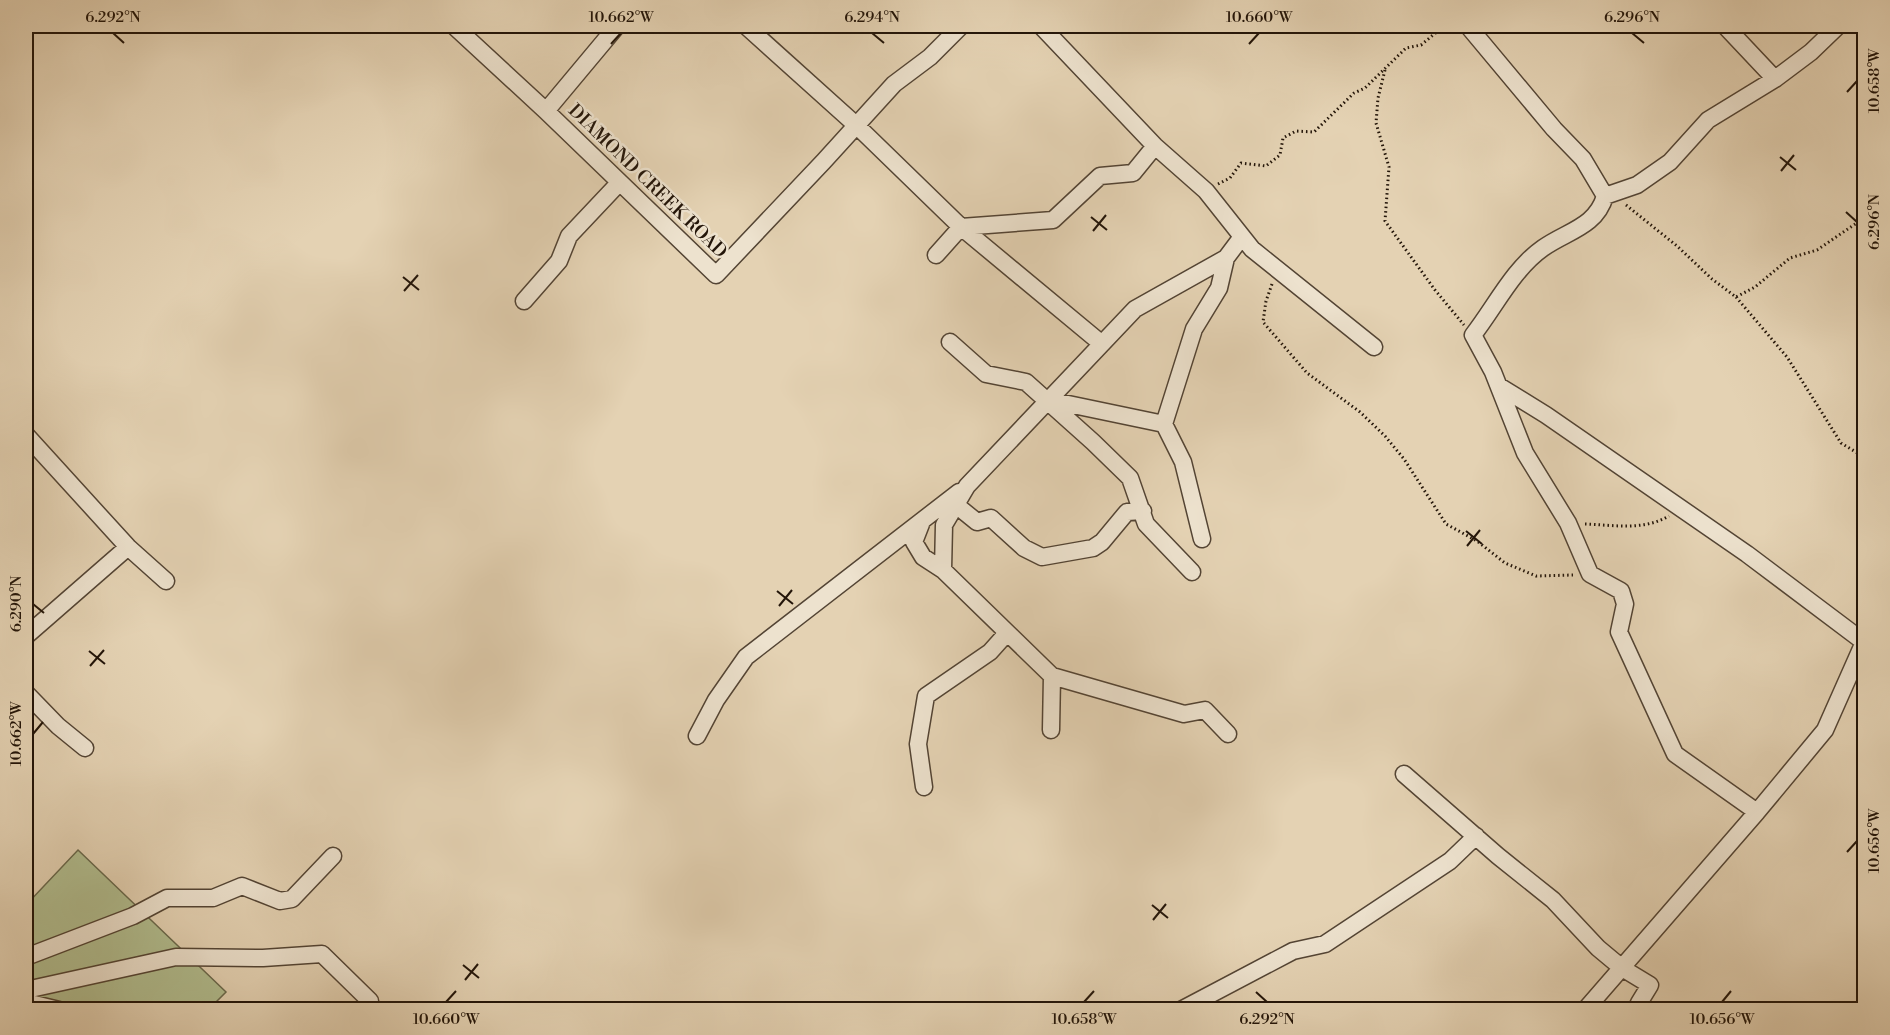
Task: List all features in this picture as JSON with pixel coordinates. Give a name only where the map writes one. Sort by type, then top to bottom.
[{"type":"street","name":"DIAMOND CREEK ROAD","points":[[454,26],[716,275],[894,84],[930,57],[961,26]]},
{"type":"street","points":[[546,111],[617,26]]},
{"type":"street","points":[[746,26],[856,125],[961,227],[1102,344]]},
{"type":"street","points":[[1041,26],[1155,146],[1206,191],[1252,249],[1374,347]]},
{"type":"street","points":[[1468,26],[1554,129],[1583,159],[1605,196],[1601,208],[1592,219],[1541,249],[1505,286],[1473,335],[1499,386],[1525,453],[1568,523],[1590,574],[1621,591],[1625,604],[1619,632],[1674,754],[1757,812]]},
{"type":"street","points":[[1725,26],[1774,79]]},
{"type":"street","points":[[1605,196],[1637,185],[1670,162],[1708,120],[1774,79],[1810,52],[1838,26]]},
{"type":"street","points":[[936,255],[961,227],[1053,220],[1100,176],[1133,173],[1155,146]]},
{"type":"street","points":[[524,301],[559,261],[569,236],[619,183]]},
{"type":"street","points":[[1202,539],[1183,462],[1164,424],[1194,329],[1219,288],[1227,258],[1241,238]]},
{"type":"street","points":[[697,736],[716,700],[746,657],[967,486],[1135,309],[1227,258]]},
{"type":"street","points":[[951,342],[986,374],[1026,382],[1130,478],[1146,525],[1192,572]]},
{"type":"street","points":[[1499,386],[1546,415],[1747,554],[1864,642],[1825,730],[1585,1010]]},
{"type":"street","points":[[1048,400],[1164,424]]},
{"type":"street","points":[[26,435],[128,547],[166,581]]},
{"type":"street","points":[[943,570],[944,525],[967,486]]},
{"type":"street","points":[[956,505],[977,522],[991,518],[1024,548],[1042,557],[1093,548],[1102,542],[1127,512],[1143,511]]},
{"type":"street","points":[[921,523],[914,543],[922,557],[943,570],[1053,676],[1184,714],[1205,710],[1228,734]]},
{"type":"street","points":[[26,636],[128,547]]},
{"type":"street","points":[[924,788],[918,744],[926,696],[990,652],[1006,633]]},
{"type":"street","points":[[1051,730],[1053,676]]},
{"type":"street","points":[[26,693],[58,726],[85,748]]},
{"type":"street","points":[[1404,774],[1553,900],[1598,948],[1622,968],[1650,985],[1639,1003],[1645,1010]]},
{"type":"street","points":[[1181,1010],[1293,951],[1325,944],[1450,861],[1476,836]]},
{"type":"street","points":[[26,957],[133,916],[167,898],[213,898],[242,886],[280,901],[292,899],[333,856]]},
{"type":"street","points":[[26,990],[176,957],[263,958],[322,954],[370,1001]]},
{"type":"street","points":[[26,1002],[59,1010]]},
{"type":"path","points":[[1206,191],[1230,178],[1242,163],[1266,166],[1280,155],[1283,138],[1296,131],[1314,132],[1354,93],[1365,88],[1406,48],[1421,45],[1444,26]]},
{"type":"path","points":[[1385,68],[1378,98],[1376,123],[1389,167],[1385,221],[1435,290],[1473,335]]},
{"type":"path","points":[[1605,196],[1631,207],[1712,279],[1736,297],[1787,357],[1841,443],[1864,457]]},
{"type":"path","points":[[1736,297],[1755,287],[1790,258],[1817,250],[1864,218]]},
{"type":"path","points":[[1277,269],[1266,301],[1263,322],[1307,373],[1360,412],[1385,436],[1404,459],[1446,524],[1477,541],[1505,563],[1536,576],[1590,574]]},
{"type":"path","points":[[1568,523],[1633,527],[1658,523],[1681,509]]},
{"type":"green space","points":[[78,850],[226,992],[209,1009],[26,1009],[26,905]]}]
